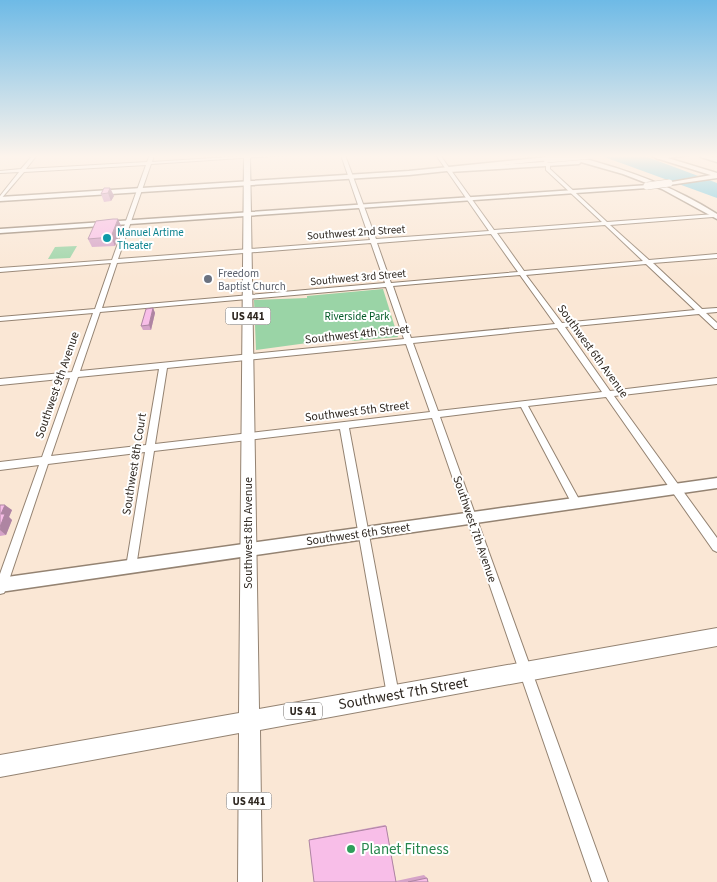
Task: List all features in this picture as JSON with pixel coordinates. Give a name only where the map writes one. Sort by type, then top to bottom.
[{"type":"main road","points":[[0,199],[44,196]]},
{"type":"main road","name":"Southwest 8th Avenue","points":[[247,196],[250,882]]},
{"type":"main road","points":[[0,231],[496,196]]},
{"type":"main road","name":"Southwest 7th Street","points":[[0,766],[717,637]]},
{"type":"street","name":"Southwest 9th Avenue","points":[[0,586],[137,196]]},
{"type":"street","name":"Southwest 7th Avenue","points":[[357,196],[600,882]]},
{"type":"street","points":[[577,196],[717,327]]},
{"type":"street","points":[[677,196],[715,216]]},
{"type":"street","name":"Southwest 6th Avenue","points":[[469,198],[717,546]]},
{"type":"street","name":"Southwest 2nd Street","points":[[0,270],[715,216]]},
{"type":"street","name":"Southwest 3rd Street","points":[[0,319],[717,256]]},
{"type":"street","name":"Southwest 4th Street","points":[[0,382],[717,310]]},
{"type":"street","name":"Southwest 8th Court","points":[[130,566],[163,366]]},
{"type":"street","name":"Southwest 5th Street","points":[[0,466],[717,381]]},
{"type":"street","points":[[523,404],[576,503]]},
{"type":"street","points":[[344,425],[393,695]]},
{"type":"street","name":"Southwest 6th Street","points":[[0,586],[717,483]]},
{"type":"green space","points":[[77,246],[70,258],[48,259],[55,247]]},
{"type":"green space","name":"Riverside Park","points":[[383,289],[398,337],[352,341],[344,338],[256,350],[254,300],[307,298],[307,296]]},
{"type":"building","points":[[118,219],[111,237],[88,239],[96,221]]},
{"type":"building","points":[[153,308],[149,325],[141,326],[146,309]]},
{"type":"building","points":[[0,505],[5,505],[1,514],[5,514],[0,527]]},
{"type":"building","name":"Planet Fitness","points":[[386,826],[396,882],[314,882],[309,840]]},
{"type":"building","points":[[427,878],[428,882],[408,882]]},
{"type":"place","name":"Manuel Artime Theater","points":[[107,238]]},
{"type":"place","name":"Freedom Baptist Church","points":[[208,279]]},
{"type":"place","name":"Planet Fitness","points":[[351,849]]}]
